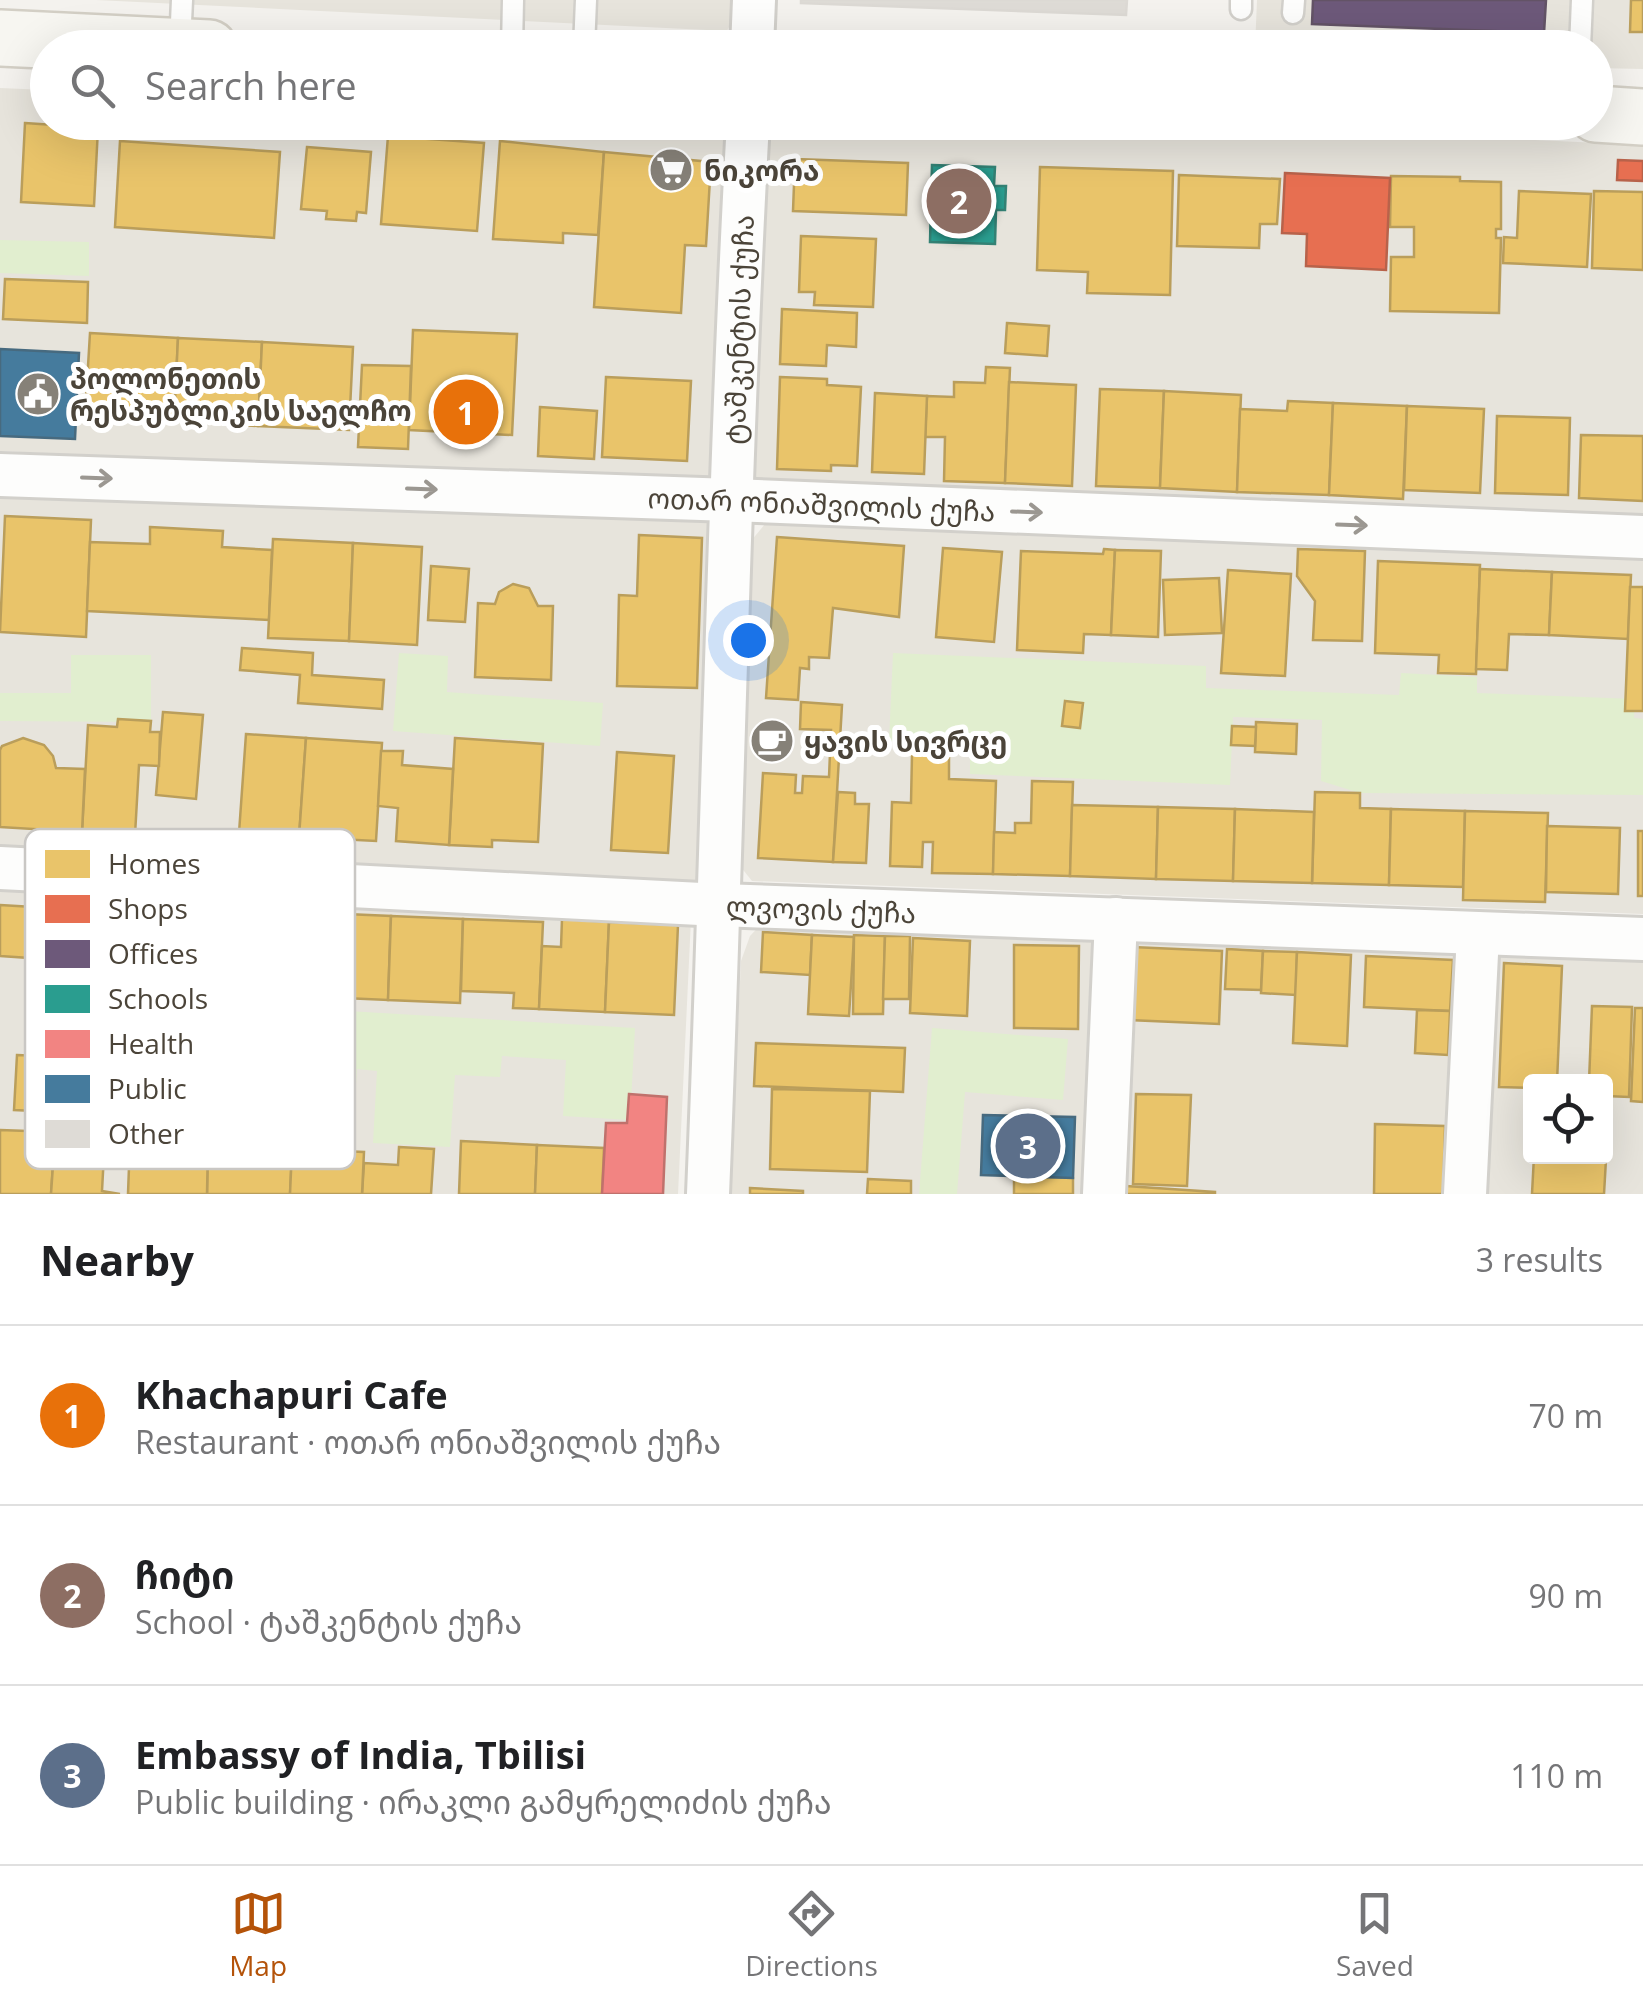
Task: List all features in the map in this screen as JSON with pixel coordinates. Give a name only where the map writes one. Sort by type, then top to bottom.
[{"type":"main road","points":[[0,38],[30,37]]},
{"type":"main road","points":[[1613,115],[1643,116]]},
{"type":"street","points":[[753,30],[754,0]]},
{"type":"street","name":"ტაშკენტის ქუჩა","points":[[708,1194],[747,140]]},
{"type":"street","name":"ოთარ ონიაშვილის ქუჩა","points":[[0,475],[1643,537]]},
{"type":"street","name":"ლვოვის ქუჩა","points":[[0,868],[25,869]]},
{"type":"street","name":"ლვოვის ქუჩა","points":[[355,886],[720,905],[1643,940]]},
{"type":"street","points":[[1104,1194],[1116,919]]},
{"type":"street","points":[[1465,1194],[1478,934]]},
{"type":"lane","points":[[512,30],[513,0]]},
{"type":"lane","points":[[585,30],[586,0]]},
{"type":"lane","points":[[1581,30],[1582,0]]},
{"type":"shaded area","points":[[96,0],[734,0],[733,19],[728,30]]},
{"type":"shaded area","points":[[1257,0],[1643,0],[1643,69],[1613,68],[1613,30],[1256,30]]},
{"type":"shaded area","points":[[0,88],[30,89],[30,140],[723,140],[709,484],[0,451]]},
{"type":"shaded area","points":[[764,140],[1533,140],[1643,145],[1643,519],[754,484]]},
{"type":"shaded area","points":[[0,493],[707,519],[697,888],[355,872],[355,829],[25,829],[25,857],[0,856]]},
{"type":"shaded area","points":[[765,524],[1643,557],[1643,914],[752,881],[736,861],[751,541]]},
{"type":"shaded area","points":[[0,889],[25,890],[25,1169],[355,1169],[355,904],[691,919],[678,1194],[0,1194]]},
{"type":"shaded area","points":[[765,920],[1103,931],[1092,1194],[730,1194],[741,961],[750,936]]},
{"type":"shaded area","points":[[1122,930],[1463,945],[1453,1194],[1113,1194]]},
{"type":"shaded area","points":[[1490,946],[1643,952],[1643,1194],[1480,1194]]},
{"type":"green space","points":[[0,240],[89,242],[89,276],[0,273]]},
{"type":"green space","points":[[399,653],[448,656],[447,692],[603,703],[600,746],[393,731]]},
{"type":"green space","points":[[893,653],[1206,666],[1206,688],[1399,695],[1401,673],[1477,677],[1477,693],[1635,699],[1634,718],[1643,719],[1643,795],[1360,793],[1321,781],[1322,720],[1233,717],[1230,785],[970,774],[970,745],[889,741]]},
{"type":"green space","points":[[71,655],[151,655],[151,722],[0,721],[0,693],[71,693]]},
{"type":"green space","points":[[355,1011],[635,1028],[630,1120],[563,1116],[566,1060],[502,1056],[500,1077],[455,1075],[450,1147],[373,1143],[377,1071],[357,1069],[355,1100]]},
{"type":"green space","points":[[932,1028],[1068,1039],[1063,1100],[965,1092],[957,1194],[919,1194]]},
{"type":"building: Homes","points":[[1631,0],[1643,0],[1643,32],[1630,32]]},
{"type":"building: Homes","points":[[25,123],[30,123],[30,140],[97,140],[94,206],[21,202]]},
{"type":"building: Homes","points":[[388,140],[484,143],[477,231],[381,224]]},
{"type":"building: Homes","points":[[120,141],[280,152],[274,238],[115,227]]},
{"type":"building: Homes","points":[[500,141],[604,152],[598,235],[563,233],[563,243],[493,239]]},
{"type":"building: Homes","points":[[307,147],[371,152],[366,213],[357,212],[356,221],[326,219],[327,211],[301,209]]},
{"type":"building: Homes","points":[[604,152],[711,162],[706,246],[685,245],[681,313],[594,307]]},
{"type":"building: Homes","points":[[795,159],[908,163],[906,215],[793,211]]},
{"type":"building: Homes","points":[[1040,167],[1173,171],[1170,295],[1087,293],[1088,272],[1037,270]]},
{"type":"building: Homes","points":[[1179,175],[1280,179],[1277,224],[1260,224],[1259,248],[1177,246]]},
{"type":"building: Homes","points":[[1391,176],[1501,182],[1501,229],[1496,229],[1496,238],[1501,238],[1499,313],[1390,311],[1391,257],[1414,257],[1414,227],[1390,227]]},
{"type":"building: Homes","points":[[1519,191],[1591,194],[1587,267],[1503,263],[1504,237],[1517,238]]},
{"type":"building: Homes","points":[[1594,191],[1643,192],[1643,270],[1592,268]]},
{"type":"building: Homes","points":[[801,236],[876,239],[873,307],[814,305],[815,292],[799,292]]},
{"type":"building: Homes","points":[[5,279],[88,282],[87,323],[3,319]]},
{"type":"building: Homes","points":[[782,309],[857,313],[856,347],[827,345],[826,366],[780,364]]},
{"type":"building: Homes","points":[[1007,323],[1049,326],[1047,356],[1005,353]]},
{"type":"building: Homes","points":[[413,330],[517,334],[512,435],[409,430]]},
{"type":"building: Homes","points":[[90,333],[178,338],[174,421],[85,416]]},
{"type":"building: Homes","points":[[178,338],[262,342],[258,426],[174,421]]},
{"type":"building: Homes","points":[[262,342],[353,347],[349,430],[258,426]]},
{"type":"building: Homes","points":[[362,365],[411,366],[408,449],[358,447]]},
{"type":"building: Homes","points":[[986,367],[1010,368],[1005,483],[944,481],[945,437],[925,437],[927,396],[954,397],[954,382],[985,383]]},
{"type":"building: Homes","points":[[606,377],[691,381],[687,461],[602,457]]},
{"type":"building: Homes","points":[[780,377],[827,379],[827,385],[861,387],[857,466],[831,465],[831,471],[777,469]]},
{"type":"building: Homes","points":[[1009,382],[1076,385],[1072,486],[1005,483]]},
{"type":"building: Homes","points":[[1100,389],[1164,391],[1160,488],[1096,486]]},
{"type":"building: Homes","points":[[1164,391],[1241,395],[1237,492],[1160,488]]},
{"type":"building: Homes","points":[[875,393],[927,396],[924,474],[872,472]]},
{"type":"building: Homes","points":[[1288,401],[1333,403],[1329,495],[1237,492],[1240,409],[1287,411]]},
{"type":"building: Homes","points":[[1333,403],[1407,406],[1403,499],[1329,495]]},
{"type":"building: Homes","points":[[1407,406],[1484,409],[1480,493],[1404,490]]},
{"type":"building: Homes","points":[[540,407],[597,411],[594,459],[538,456]]},
{"type":"building: Homes","points":[[1497,416],[1570,418],[1568,495],[1495,493]]},
{"type":"building: Homes","points":[[1581,435],[1643,436],[1643,501],[1579,498]]},
{"type":"building: Homes","points":[[5,516],[91,520],[86,637],[0,632]]},
{"type":"building: Homes","points":[[150,527],[223,531],[222,547],[272,550],[269,620],[87,611],[90,542],[150,544]]},
{"type":"building: Homes","points":[[639,535],[702,538],[697,688],[617,686],[619,595],[637,596]]},
{"type":"building: Homes","points":[[777,537],[904,546],[899,617],[833,608],[829,658],[809,657],[809,669],[800,668],[798,700],[766,698]]},
{"type":"building: Homes","points":[[273,539],[353,543],[349,641],[268,638]]},
{"type":"building: Homes","points":[[353,543],[422,547],[417,645],[349,641]]},
{"type":"building: Homes","points":[[943,548],[1002,552],[994,642],[936,637]]},
{"type":"building: Homes","points":[[1104,549],[1115,550],[1111,635],[1084,634],[1083,653],[1017,650],[1021,551],[1103,554]]},
{"type":"building: Homes","points":[[1298,549],[1365,551],[1362,641],[1313,640],[1315,601],[1297,576]]},
{"type":"building: Homes","points":[[1115,550],[1161,551],[1158,637],[1111,635]]},
{"type":"building: Homes","points":[[1378,561],[1480,565],[1476,674],[1438,673],[1439,655],[1375,653]]},
{"type":"building: Homes","points":[[431,566],[469,569],[465,622],[428,620]]},
{"type":"building: Homes","points":[[1480,569],[1552,572],[1549,635],[1509,634],[1507,670],[1476,669]]},
{"type":"building: Homes","points":[[1228,570],[1291,574],[1285,676],[1221,673]]},
{"type":"building: Homes","points":[[1552,572],[1631,575],[1628,639],[1549,635]]},
{"type":"building: Homes","points":[[1219,578],[1222,633],[1165,635],[1163,580]]},
{"type":"building: Homes","points":[[513,584],[529,588],[538,606],[553,606],[551,680],[475,677],[478,603],[495,604],[499,592]]},
{"type":"building: Homes","points":[[1630,587],[1643,587],[1643,711],[1625,711]]},
{"type":"building: Homes","points":[[242,648],[313,653],[312,675],[384,680],[382,709],[298,703],[300,675],[240,670]]},
{"type":"building: Homes","points":[[1065,701],[1083,703],[1080,728],[1062,726]]},
{"type":"building: Homes","points":[[801,702],[842,705],[833,862],[758,858],[763,773],[796,775],[795,793],[802,793],[803,776],[829,777],[831,730],[800,729]]},
{"type":"building: Homes","points":[[163,712],[203,715],[196,799],[156,795]]},
{"type":"building: Homes","points":[[118,719],[151,721],[150,732],[160,732],[159,766],[139,765],[135,829],[82,829],[88,725],[117,727]]},
{"type":"building: Homes","points":[[1256,722],[1297,724],[1296,754],[1255,752]]},
{"type":"building: Homes","points":[[1232,726],[1256,727],[1255,746],[1231,745]]},
{"type":"building: Homes","points":[[246,734],[306,738],[300,829],[239,829]]},
{"type":"building: Homes","points":[[23,738],[44,745],[56,768],[85,769],[82,829],[0,827],[2,746]]},
{"type":"building: Homes","points":[[306,738],[382,743],[376,841],[355,840],[355,829],[300,829]]},
{"type":"building: Homes","points":[[455,738],[543,744],[538,842],[492,840],[492,847],[449,845]]},
{"type":"building: Homes","points":[[924,742],[944,742],[949,779],[996,781],[993,874],[932,873],[933,842],[923,842],[922,867],[890,866],[892,802],[911,803],[912,754],[923,755]]},
{"type":"building: Homes","points":[[381,751],[403,751],[402,765],[453,769],[449,845],[396,841],[398,808],[378,806]]},
{"type":"building: Homes","points":[[617,752],[674,756],[668,853],[611,850]]},
{"type":"building: Homes","points":[[1032,781],[1073,782],[1070,876],[993,874],[994,832],[1015,833],[1015,823],[1031,823]]},
{"type":"building: Homes","points":[[838,792],[855,793],[855,804],[869,804],[866,863],[833,862]]},
{"type":"building: Homes","points":[[1315,792],[1360,793],[1360,808],[1391,809],[1389,885],[1312,883]]},
{"type":"building: Homes","points":[[1072,805],[1158,807],[1156,879],[1070,876]]},
{"type":"building: Homes","points":[[1158,807],[1235,809],[1233,881],[1156,879]]},
{"type":"building: Homes","points":[[1235,809],[1314,812],[1312,883],[1233,881]]},
{"type":"building: Homes","points":[[1391,809],[1465,811],[1463,887],[1389,885]]},
{"type":"building: Homes","points":[[1465,811],[1548,813],[1545,902],[1463,900]]},
{"type":"building: Homes","points":[[1547,826],[1620,828],[1618,894],[1546,892]]},
{"type":"building: Homes","points":[[1638,831],[1643,831],[1643,896],[1638,896]]},
{"type":"building: Homes","points":[[0,905],[25,906],[25,958],[0,956]]},
{"type":"building: Homes","points":[[355,914],[391,916],[388,1000],[355,998]]},
{"type":"building: Homes","points":[[391,916],[463,919],[460,1003],[388,1000]]},
{"type":"building: Homes","points":[[463,919],[543,922],[539,1009],[513,1008],[514,993],[461,991]]},
{"type":"building: Homes","points":[[562,919],[609,922],[605,1012],[539,1009],[542,946],[561,947]]},
{"type":"building: Homes","points":[[609,922],[678,925],[674,1015],[605,1012]]},
{"type":"building: Homes","points":[[763,932],[812,935],[810,975],[761,972]]},
{"type":"building: Homes","points":[[812,935],[854,937],[849,1016],[808,1014]]},
{"type":"building: Homes","points":[[854,935],[885,936],[883,1014],[853,1014]]},
{"type":"building: Homes","points":[[885,936],[910,936],[909,999],[883,999]]},
{"type":"building: Homes","points":[[913,938],[970,941],[967,1016],[910,1013]]},
{"type":"building: Homes","points":[[1014,945],[1079,946],[1078,1029],[1014,1028]]},
{"type":"building: Homes","points":[[1132,947],[1222,951],[1219,1024],[1129,1020]]},
{"type":"building: Homes","points":[[1227,949],[1263,951],[1261,990],[1225,989]]},
{"type":"building: Homes","points":[[1263,951],[1297,952],[1296,995],[1261,993]]},
{"type":"building: Homes","points":[[1297,952],[1351,955],[1347,1046],[1293,1043]]},
{"type":"building: Homes","points":[[1366,956],[1453,960],[1450,1011],[1364,1007]]},
{"type":"building: Homes","points":[[1504,963],[1562,966],[1557,1074],[1523,1074],[1523,1088],[1499,1087]]},
{"type":"building: Homes","points":[[1592,1006],[1632,1007],[1629,1097],[1613,1096],[1613,1074],[1589,1074]]},
{"type":"building: Homes","points":[[1635,1008],[1643,1008],[1643,1102],[1631,1101]]},
{"type":"building: Homes","points":[[1417,1010],[1450,1011],[1448,1055],[1415,1053]]},
{"type":"building: Homes","points":[[756,1043],[905,1048],[903,1092],[754,1086]]},
{"type":"building: Homes","points":[[17,1055],[25,1055],[25,1110],[14,1110]]},
{"type":"building: Homes","points":[[772,1089],[870,1091],[867,1172],[770,1169]]},
{"type":"building: Homes","points":[[1136,1094],[1191,1095],[1187,1186],[1133,1184]]},
{"type":"building: Homes","points":[[1375,1124],[1445,1126],[1443,1194],[1374,1194]]},
{"type":"building: Homes","points":[[0,1130],[25,1131],[25,1169],[53,1169],[51,1194],[0,1194]]},
{"type":"building: Homes","points":[[461,1141],[537,1145],[535,1194],[459,1194]]},
{"type":"building: Homes","points":[[537,1145],[604,1148],[602,1194],[535,1194]]},
{"type":"building: Homes","points":[[399,1147],[434,1149],[431,1194],[362,1194],[364,1163],[398,1165]]},
{"type":"building: Homes","points":[[355,1152],[364,1152],[362,1194],[290,1194],[291,1169],[355,1169]]},
{"type":"building: Homes","points":[[1534,1164],[1606,1164],[1604,1194],[1532,1194]]},
{"type":"building: Homes","points":[[53,1169],[103,1169],[102,1191],[120,1194],[51,1194]]},
{"type":"building: Homes","points":[[129,1169],[207,1169],[207,1194],[128,1194]]},
{"type":"building: Homes","points":[[207,1169],[291,1169],[290,1194],[207,1194]]},
{"type":"building: Homes","points":[[1014,1176],[1073,1178],[1073,1194],[1014,1194]]},
{"type":"building: Homes","points":[[868,1179],[911,1181],[911,1194],[867,1194]]},
{"type":"building: Homes","points":[[1126,1186],[1215,1192],[1215,1194],[1126,1194]]},
{"type":"building: Homes","points":[[750,1188],[803,1191],[803,1194],[750,1194]]},
{"type":"building: Shops","points":[[1618,160],[1643,161],[1643,181],[1617,180]]},
{"type":"building: Shops","points":[[1285,173],[1390,178],[1386,270],[1306,266],[1307,234],[1282,233]]},
{"type":"building: Offices","points":[[1313,0],[1546,0],[1544,30],[1312,24]]},
{"type":"building: Schools","points":[[932,165],[995,167],[994,186],[1006,186],[1005,210],[996,210],[995,244],[930,242]]},
{"type":"building: Health","points":[[629,1094],[667,1097],[663,1194],[602,1194],[606,1123],[627,1123]]},
{"type":"building: Public","name":"პოლონეთის რესპუბლიკის საელჩო","points":[[0,349],[79,353],[75,439],[0,436]]},
{"type":"building: Public","points":[[983,1115],[1075,1117],[1073,1178],[981,1175]]},
{"type":"building: Other","points":[[801,0],[1127,0],[1126,15]]},
{"type":"place","name":"ნიკორა","points":[[671,170]]},
{"type":"place","name":"ჩიტი","points":[[959,201]]},
{"type":"place","name":"პოლონეთის რესპუბლიკის საელჩო","points":[[38,394]]},
{"type":"place","name":"Khachapuri Cafe","points":[[466,412]]},
{"type":"place","name":"ყავის სივრცე","points":[[772,741]]},
{"type":"place","name":"Embassy of India, Tbilisi","points":[[1028,1146]]}]
